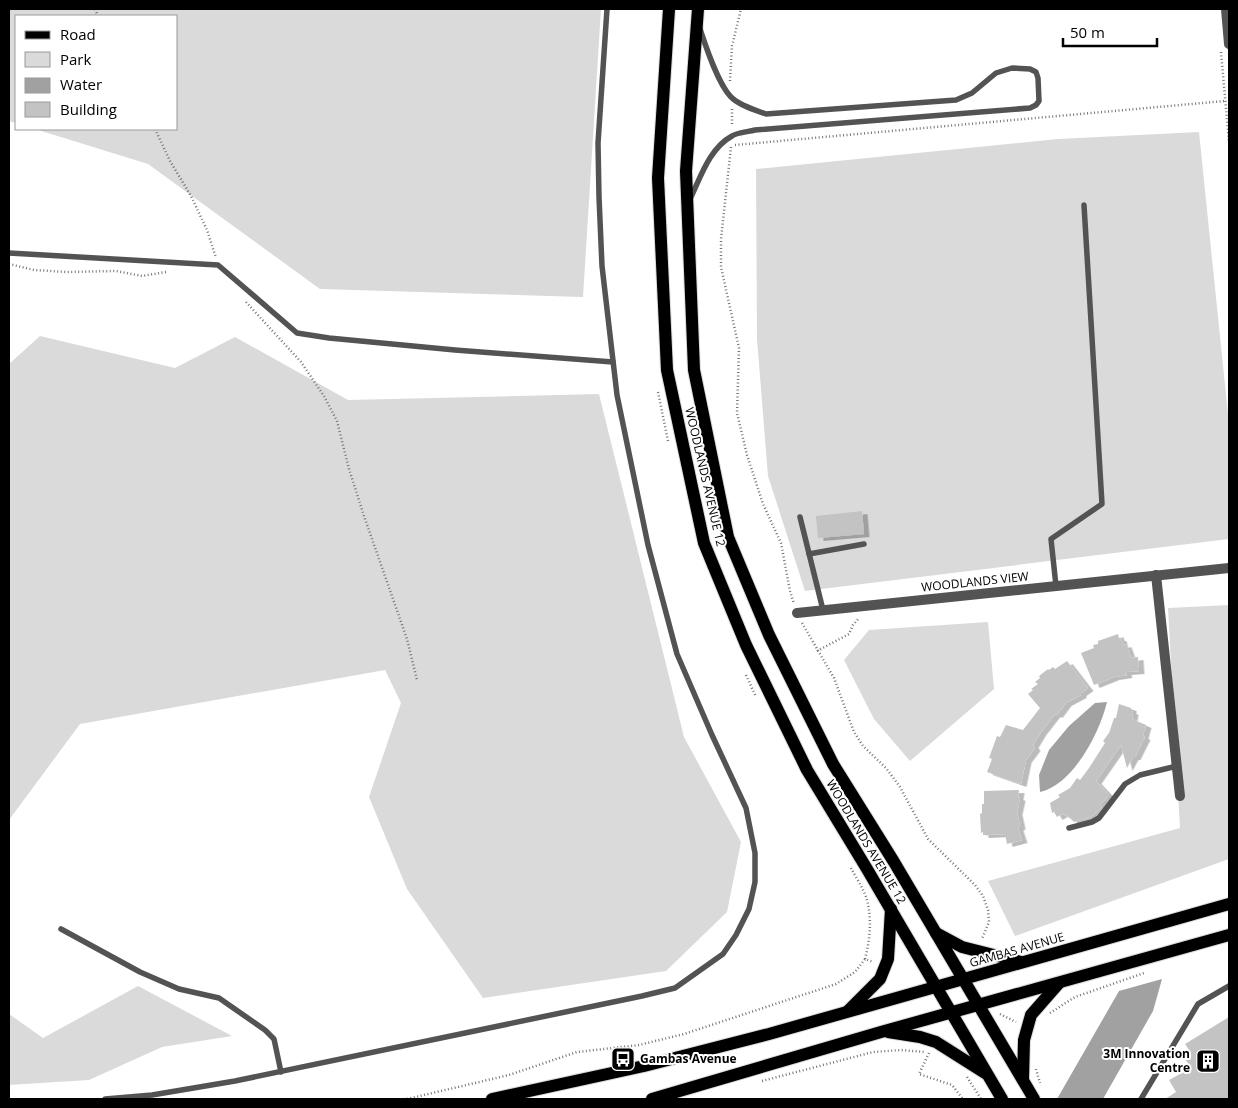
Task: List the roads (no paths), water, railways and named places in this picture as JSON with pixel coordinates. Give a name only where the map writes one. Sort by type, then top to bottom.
[{"type":"main road","name":"WOODLANDS AVENUE 12","points":[[668,9],[658,178],[667,370],[704,543],[746,645],[807,770],[1002,1099]]},
{"type":"main road","name":"WOODLANDS AVENUE 12","points":[[698,9],[686,171],[694,370],[728,537],[769,635],[833,764],[894,862],[1034,1099]]},
{"type":"main road","name":"GAMBAS AVENUE","points":[[492,1099],[644,1066],[769,1034],[1229,904]]},
{"type":"main road","points":[[846,1012],[880,979],[885,968],[888,959],[891,909]]},
{"type":"main road","points":[[936,933],[962,947],[1023,962]]},
{"type":"main road","points":[[652,1099],[1229,935]]},
{"type":"main road","points":[[1023,1080],[1024,1040],[1031,1015],[1059,982]]},
{"type":"main road","points":[[884,1032],[920,1037],[936,1042],[987,1075]]},
{"type":"street","points":[[1225,46],[1226,9]]},
{"type":"street","name":"WOODLANDS VIEW","points":[[796,613],[1229,568]]},
{"type":"street","points":[[1156,575],[1180,796]]},
{"type":"lane","points":[[105,1099],[152,1095],[235,1082],[675,988],[722,954],[736,935],[749,910],[755,882],[755,853],[746,808],[677,654],[648,545],[617,395],[602,266],[598,152],[608,9]]},
{"type":"lane","points":[[688,204],[710,157],[732,136],[755,130],[1030,108],[1039,101],[1036,72],[1030,69],[1012,68],[996,73],[972,93],[956,100],[766,114],[750,108],[731,97],[717,72],[698,25]]},
{"type":"lane","points":[[1056,586],[1051,539],[1102,504],[1084,205]]},
{"type":"lane","points":[[9,252],[218,265],[298,334],[455,350],[613,362]]},
{"type":"lane","points":[[800,517],[822,610]]},
{"type":"lane","points":[[809,554],[864,544]]},
{"type":"lane","points":[[1069,828],[1092,822],[1099,818],[1125,784],[1140,775],[1177,766]]},
{"type":"lane","points":[[61,929],[148,976],[179,989],[219,998],[265,1030],[274,1039],[281,1072]]},
{"type":"lane","points":[[1141,1099],[1198,1004],[1229,986]]},
{"type":"water","points":[[1107,702],[1098,728],[1083,756],[1063,779],[1052,787],[1040,792],[1039,775],[1049,750],[1069,726],[1095,703]]},
{"type":"water","points":[[1162,979],[1153,1011],[1103,1099],[1057,1099],[1119,991]]},
{"type":"place","name":"Gambas Avenue","points":[[623,1059]]},
{"type":"place","name":"3M Innovation Centre","points":[[1208,1061]]}]
